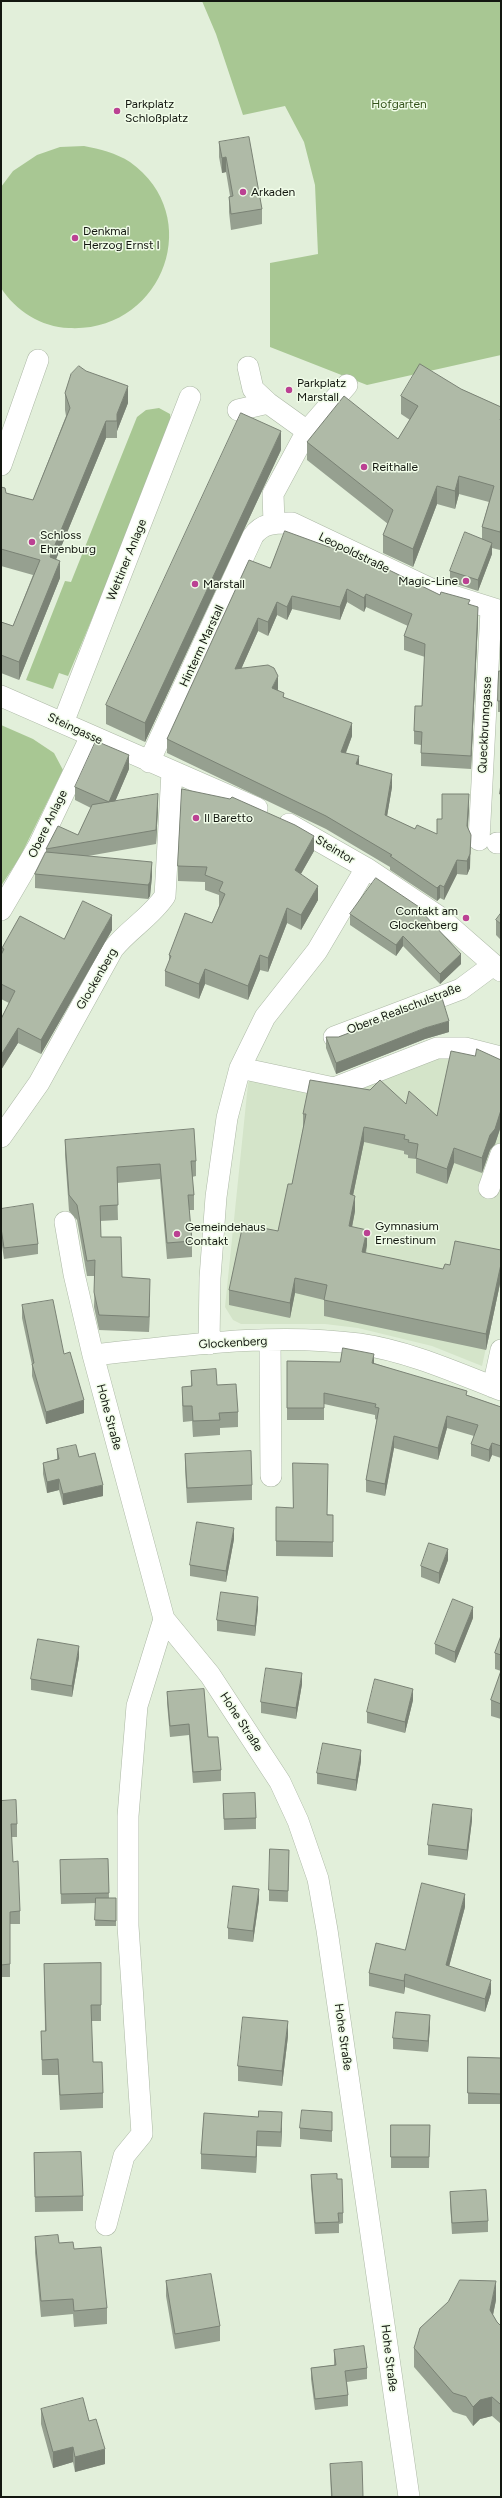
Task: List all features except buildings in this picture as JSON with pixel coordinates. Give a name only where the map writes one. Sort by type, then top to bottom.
[{"type":"street","points":[[1,465],[38,360]]},
{"type":"street","points":[[248,367],[253,389],[268,403],[307,431]]},
{"type":"street","points":[[274,523],[273,494],[307,431],[347,385]]},
{"type":"street","name":"Wettiner Anlage","points":[[62,723],[190,397]]},
{"type":"street","points":[[238,410],[268,403]]},
{"type":"street","name":"Leopoldstraße","points":[[274,523],[292,523],[431,589],[496,611]]},
{"type":"street","name":"Hinterm Marstall","points":[[149,762],[253,536],[263,526],[274,523]]},
{"type":"street","name":"Queckbrunngasse","points":[[492,842],[496,611]]},
{"type":"street","name":"Steingasse","points":[[1,696],[149,762]]},
{"type":"street","name":"Obere Anlage","points":[[1,910],[39,845],[91,736]]},
{"type":"street","name":"Steintor","points":[[149,762],[301,829],[366,868],[438,916],[497,969]]},
{"type":"street","name":"Glockenberg","points":[[1,1137],[39,1083],[113,949],[121,939],[156,910],[165,896],[172,772]]},
{"type":"street","points":[[209,1344],[210,1278],[216,1197],[227,1118],[240,1068],[265,1017],[317,951],[366,868]]},
{"type":"street","name":"Obere Realschulstraße","points":[[334,1037],[461,989],[497,969]]},
{"type":"street","points":[[240,1068],[334,1088],[437,1048],[465,1048],[501,1057]]},
{"type":"street","points":[[489,1188],[501,1154]]},
{"type":"street","points":[[65,1222],[74,1274],[93,1355]]},
{"type":"street","points":[[270,1340],[272,1476]]},
{"type":"street","name":"Glockenberg","points":[[93,1355],[209,1344],[270,1340],[316,1340],[360,1344],[412,1356],[497,1388]]},
{"type":"street","points":[[497,1388],[501,1350]]},
{"type":"street","name":"Hohe Straße","points":[[93,1355],[164,1619],[210,1675],[280,1782],[298,1821],[318,1880],[327,1930],[409,2497]]},
{"type":"street","points":[[106,2225],[124,2156],[142,2134],[128,1926],[128,1816],[136,1706],[164,1619]]},
{"type":"shaded area","name":"Gymnasium Ernestinum","points":[[463,1039],[501,1046],[501,1171],[496,1185],[501,1187],[501,1279],[482,1366],[432,1346],[358,1328],[325,1324],[241,1324],[233,1320],[225,1307],[248,1084],[255,1061],[333,1080]]},
{"type":"green space","name":"Hofgarten","points":[[202,1],[501,1],[501,355],[367,385],[270,347],[270,263],[318,254],[315,185],[304,142],[285,106],[243,115],[216,34]]},
{"type":"green space","points":[[84,146],[96,148],[125,159],[130,162],[153,185],[166,212],[169,240],[163,268],[149,292],[129,312],[101,325],[69,328],[59,327],[49,325],[30,316],[14,304],[1,288],[1,187],[13,171],[37,155],[60,147]]},
{"type":"green space","points":[[159,408],[170,414],[172,428],[68,676],[59,673],[53,689],[26,680],[65,581],[71,582],[137,417],[146,410]]},
{"type":"green space","points":[[1,725],[33,739],[54,753],[63,770],[20,857],[1,886]]},
{"type":"place","name":"Parkplatz Schloßplatz","points":[[117,111]]},
{"type":"place","name":"Arkaden","points":[[243,192]]},
{"type":"place","name":"Denkmal Herzog Ernst I","points":[[75,238]]},
{"type":"place","name":"Parkplatz Marstall","points":[[289,390]]},
{"type":"place","name":"Reithalle","points":[[364,467]]},
{"type":"place","name":"Schloss Ehrenburg","points":[[32,542]]},
{"type":"place","name":"Magic-Line","points":[[466,581]]},
{"type":"place","name":"Marstall","points":[[195,584]]},
{"type":"place","name":"Il Baretto","points":[[196,818]]},
{"type":"place","name":"Contakt am Glockenberg","points":[[466,918]]},
{"type":"place","name":"Gymnasium Ernestinum","points":[[367,1233]]},
{"type":"place","name":"Gemeindehaus Contakt","points":[[177,1234]]}]
